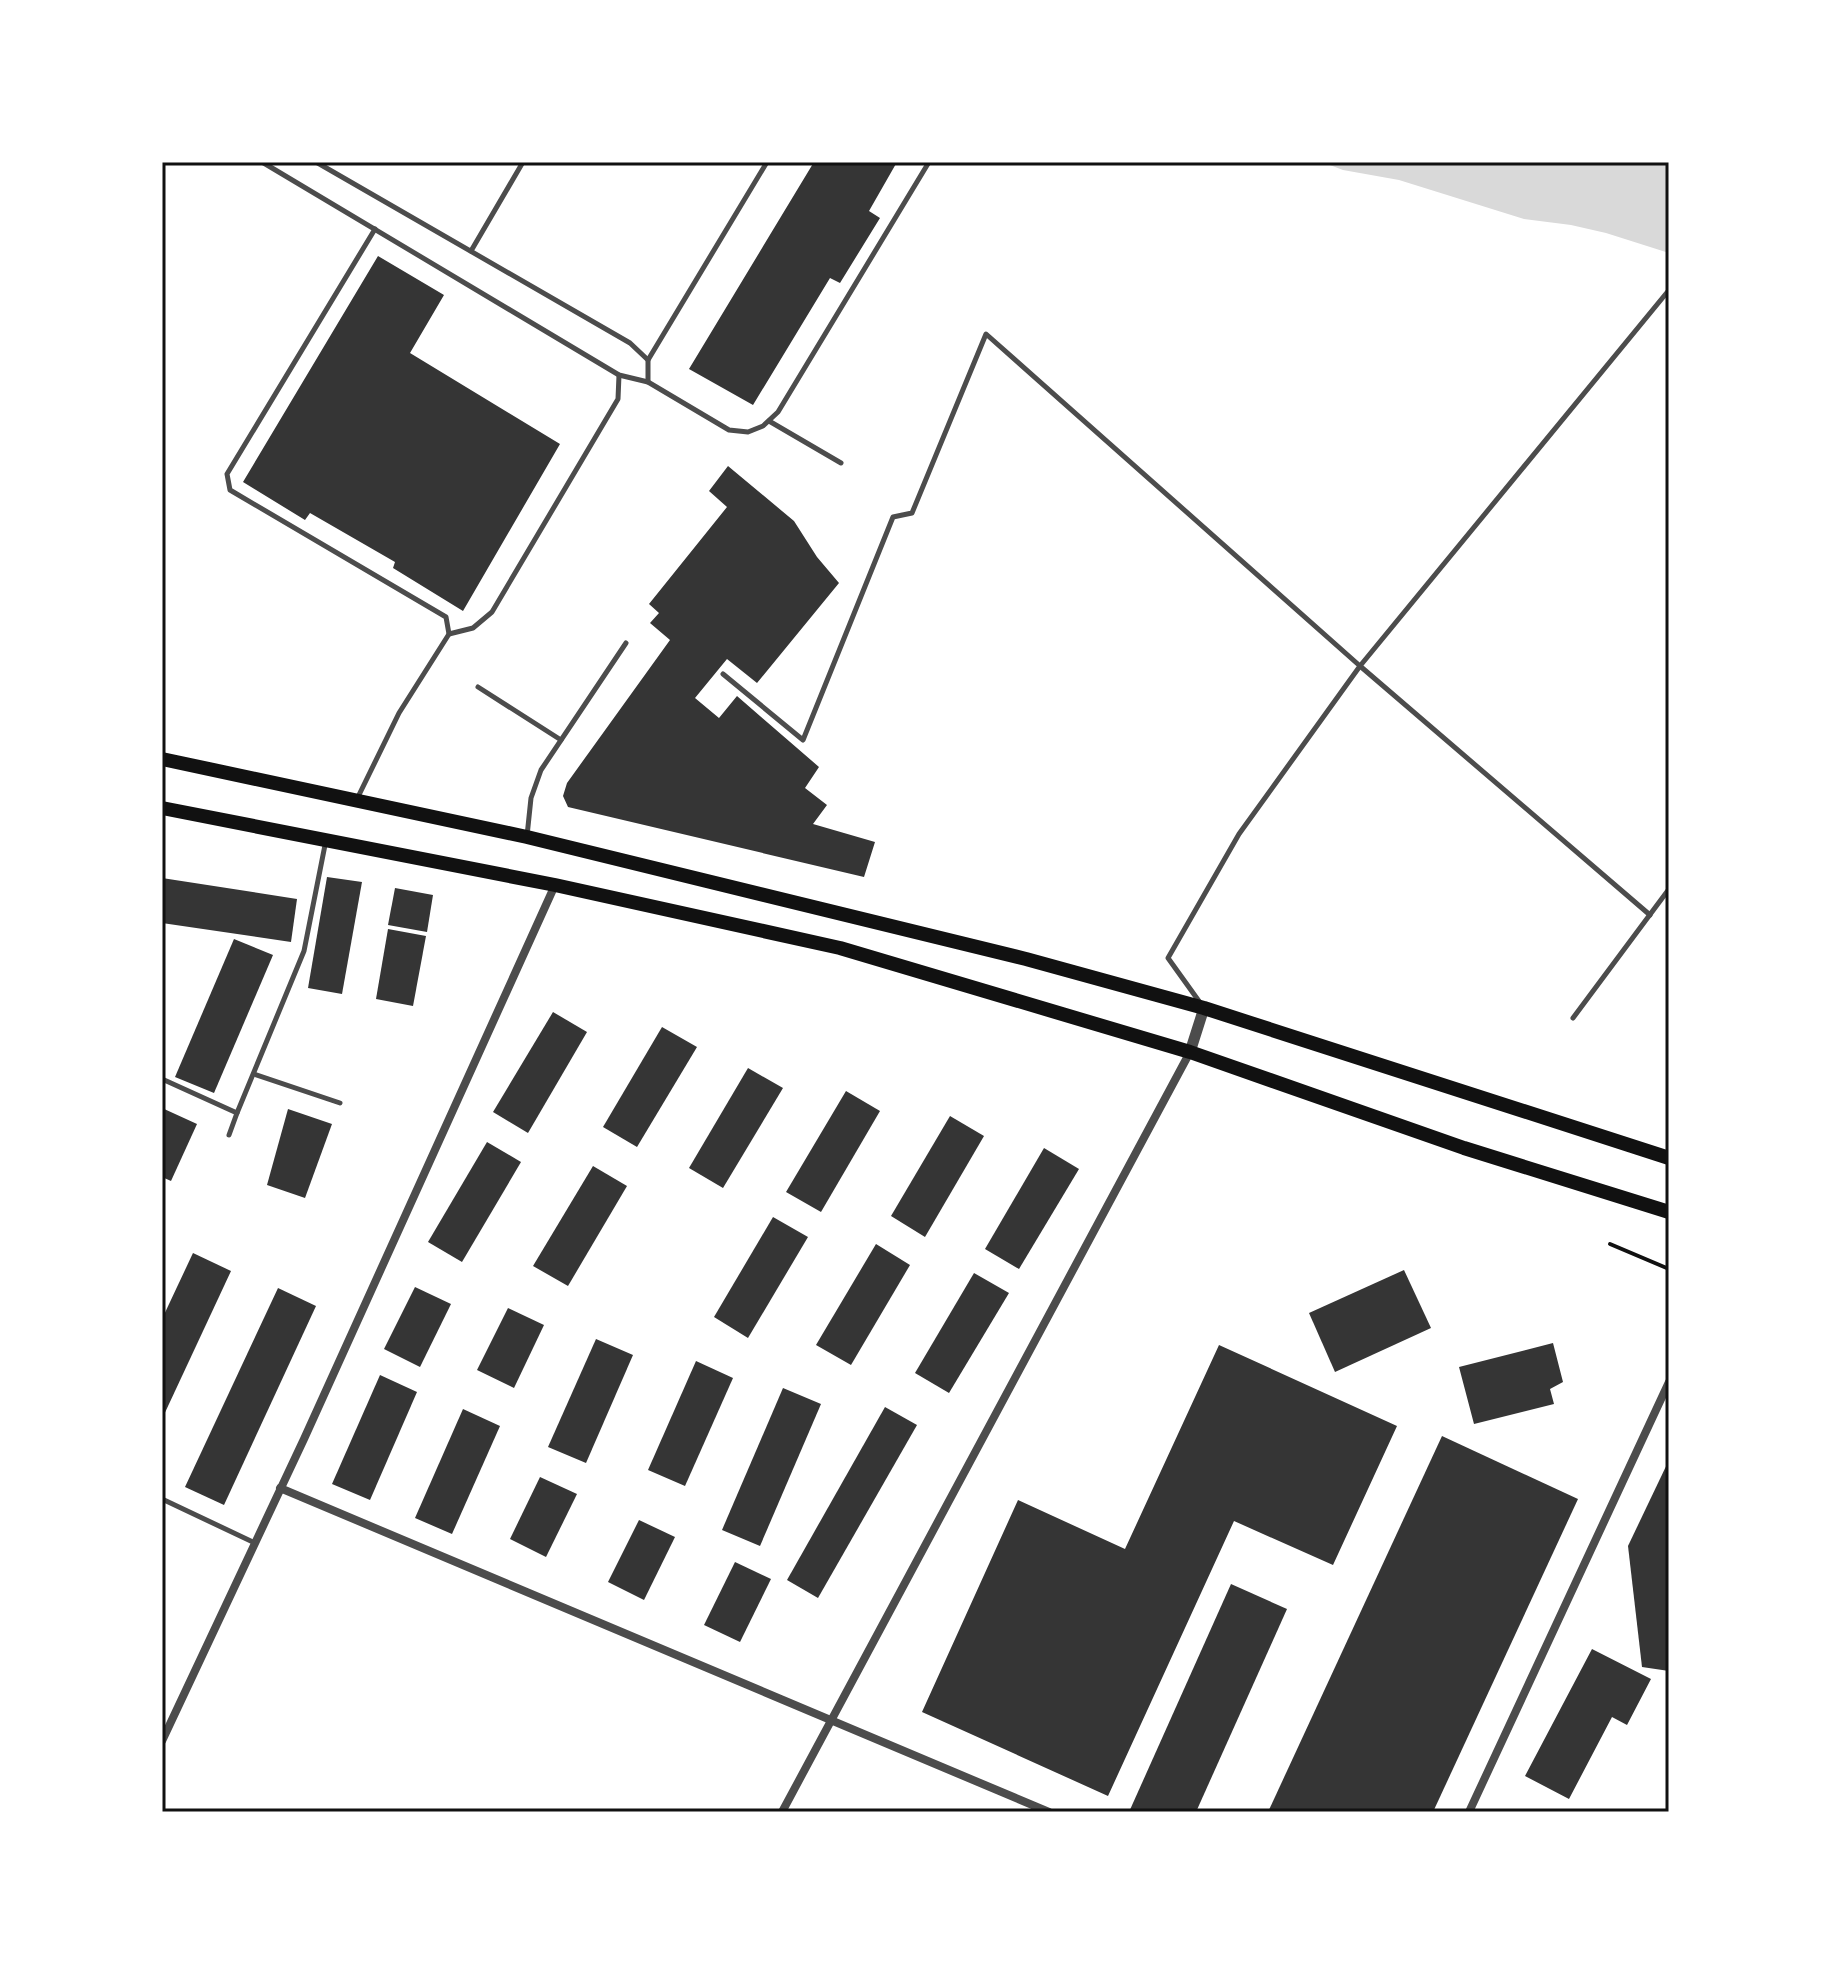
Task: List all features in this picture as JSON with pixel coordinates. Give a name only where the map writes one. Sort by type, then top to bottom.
[{"type":"main road","points":[[162,759],[527,837],[1011,955],[1204,1008],[1669,1158]]},
{"type":"main road","points":[[162,808],[555,885],[840,948],[1190,1052],[1464,1148],[1669,1212]]},
{"type":"street","points":[[162,1741],[555,885]]},
{"type":"street","points":[[782,1812],[1190,1052],[1204,1008]]},
{"type":"street","points":[[1469,1812],[1669,1382]]},
{"type":"street","points":[[280,1488],[1049,1812]]},
{"type":"lane","points":[[262,162],[619,375],[648,382],[729,430],[748,432],[778,412],[929,162]]},
{"type":"lane","points":[[316,162],[630,343],[648,360]]},
{"type":"lane","points":[[471,251],[523,162]]},
{"type":"lane","points":[[648,382],[648,360],[767,162]]},
{"type":"lane","points":[[357,800],[399,713],[449,634],[446,617],[230,490],[227,474],[375,229]]},
{"type":"lane","points":[[1204,1008],[1168,958],[1239,834],[1360,666],[1669,290]]},
{"type":"lane","points":[[723,674],[803,740],[893,517],[912,513],[986,334],[1360,666],[1650,915]]},
{"type":"lane","points":[[449,634],[473,628],[492,612],[618,399],[619,375]]},
{"type":"lane","points":[[769,420],[841,463]]},
{"type":"lane","points":[[527,837],[531,798],[541,770],[626,643]]},
{"type":"lane","points":[[478,687],[561,740]]},
{"type":"lane","points":[[229,1135],[304,951],[326,840]]},
{"type":"lane","points":[[1573,1018],[1669,889]]},
{"type":"lane","points":[[254,1074],[340,1103]]},
{"type":"lane","points":[[162,1079],[237,1113]]},
{"type":"lane","points":[[162,1499],[255,1543]]},
{"type":"path","points":[[1610,1244],[1669,1269]]},
{"type":"shaded area","points":[[1322,162],[1669,162],[1669,253],[1606,233],[1524,219],[1399,180],[1343,170]]},
{"type":"building","points":[[814,162],[897,162],[869,211],[880,218],[840,283],[830,278],[753,405],[689,369]]},
{"type":"building","points":[[378,256],[444,295],[410,353],[560,444],[463,611],[393,568],[395,562],[310,513],[305,520],[243,482]]},
{"type":"building","points":[[728,466],[794,521],[817,557],[839,583],[757,683],[727,659],[695,698],[719,718],[737,696],[819,767],[805,788],[827,805],[813,824],[875,842],[864,877],[568,807],[563,796],[567,783],[670,640],[650,623],[659,613],[649,604],[727,507],[709,491]]},
{"type":"building","points":[[327,877],[362,882],[342,994],[308,988]]},
{"type":"building","points":[[162,878],[297,899],[291,942],[162,923]]},
{"type":"building","points":[[395,888],[433,895],[427,932],[388,925]]},
{"type":"building","points":[[388,929],[426,936],[413,1006],[376,999]]},
{"type":"building","points":[[234,939],[273,955],[214,1093],[175,1077]]},
{"type":"building","points":[[553,1012],[587,1032],[528,1133],[493,1112]]},
{"type":"building","points":[[662,1027],[697,1047],[637,1147],[603,1127]]},
{"type":"building","points":[[748,1068],[783,1088],[723,1188],[689,1168]]},
{"type":"building","points":[[846,1091],[880,1111],[821,1212],[786,1192]]},
{"type":"building","points":[[162,1108],[197,1124],[171,1181],[162,1177]]},
{"type":"building","points":[[288,1109],[332,1124],[305,1198],[267,1185]]},
{"type":"building","points":[[950,1116],[984,1136],[925,1237],[891,1216]]},
{"type":"building","points":[[487,1142],[521,1162],[462,1262],[428,1242]]},
{"type":"building","points":[[1044,1148],[1079,1169],[1019,1269],[985,1249]]},
{"type":"building","points":[[593,1166],[627,1186],[568,1286],[533,1266]]},
{"type":"building","points":[[773,1217],[808,1237],[748,1338],[714,1317]]},
{"type":"building","points":[[876,1244],[910,1265],[851,1365],[816,1345]]},
{"type":"building","points":[[193,1253],[231,1271],[162,1419],[162,1319]]},
{"type":"building","points":[[1404,1270],[1431,1328],[1335,1372],[1309,1313]]},
{"type":"building","points":[[974,1273],[1009,1293],[949,1393],[915,1373]]},
{"type":"building","points":[[415,1287],[451,1304],[420,1367],[384,1349]]},
{"type":"building","points":[[278,1288],[316,1306],[224,1505],[185,1487]]},
{"type":"building","points":[[508,1308],[544,1325],[514,1388],[477,1370]]},
{"type":"building","points":[[596,1339],[633,1355],[586,1463],[548,1447]]},
{"type":"building","points":[[1553,1343],[1563,1382],[1550,1389],[1554,1404],[1474,1424],[1459,1367]]},
{"type":"building","points":[[1219,1345],[1397,1426],[1333,1565],[1234,1521],[1108,1796],[922,1712],[1018,1500],[1125,1549]]},
{"type":"building","points":[[696,1361],[733,1378],[685,1486],[648,1470]]},
{"type":"building","points":[[380,1375],[417,1392],[370,1500],[332,1484]]},
{"type":"building","points":[[783,1388],[821,1404],[760,1546],[722,1530]]},
{"type":"building","points":[[885,1407],[917,1425],[818,1598],[787,1580]]},
{"type":"building","points":[[463,1409],[500,1426],[452,1534],[415,1518]]},
{"type":"building","points":[[1442,1436],[1578,1499],[1433,1812],[1268,1812]]},
{"type":"building","points":[[1669,1460],[1669,1671],[1642,1667],[1628,1546]]},
{"type":"building","points":[[540,1477],[577,1494],[546,1557],[510,1539]]},
{"type":"building","points":[[639,1520],[675,1537],[644,1600],[608,1582]]},
{"type":"building","points":[[735,1562],[771,1579],[740,1642],[704,1625]]},
{"type":"building","points":[[1231,1584],[1287,1609],[1196,1812],[1129,1812]]},
{"type":"building","points":[[1592,1649],[1651,1679],[1627,1725],[1612,1717],[1569,1799],[1525,1776]]}]
